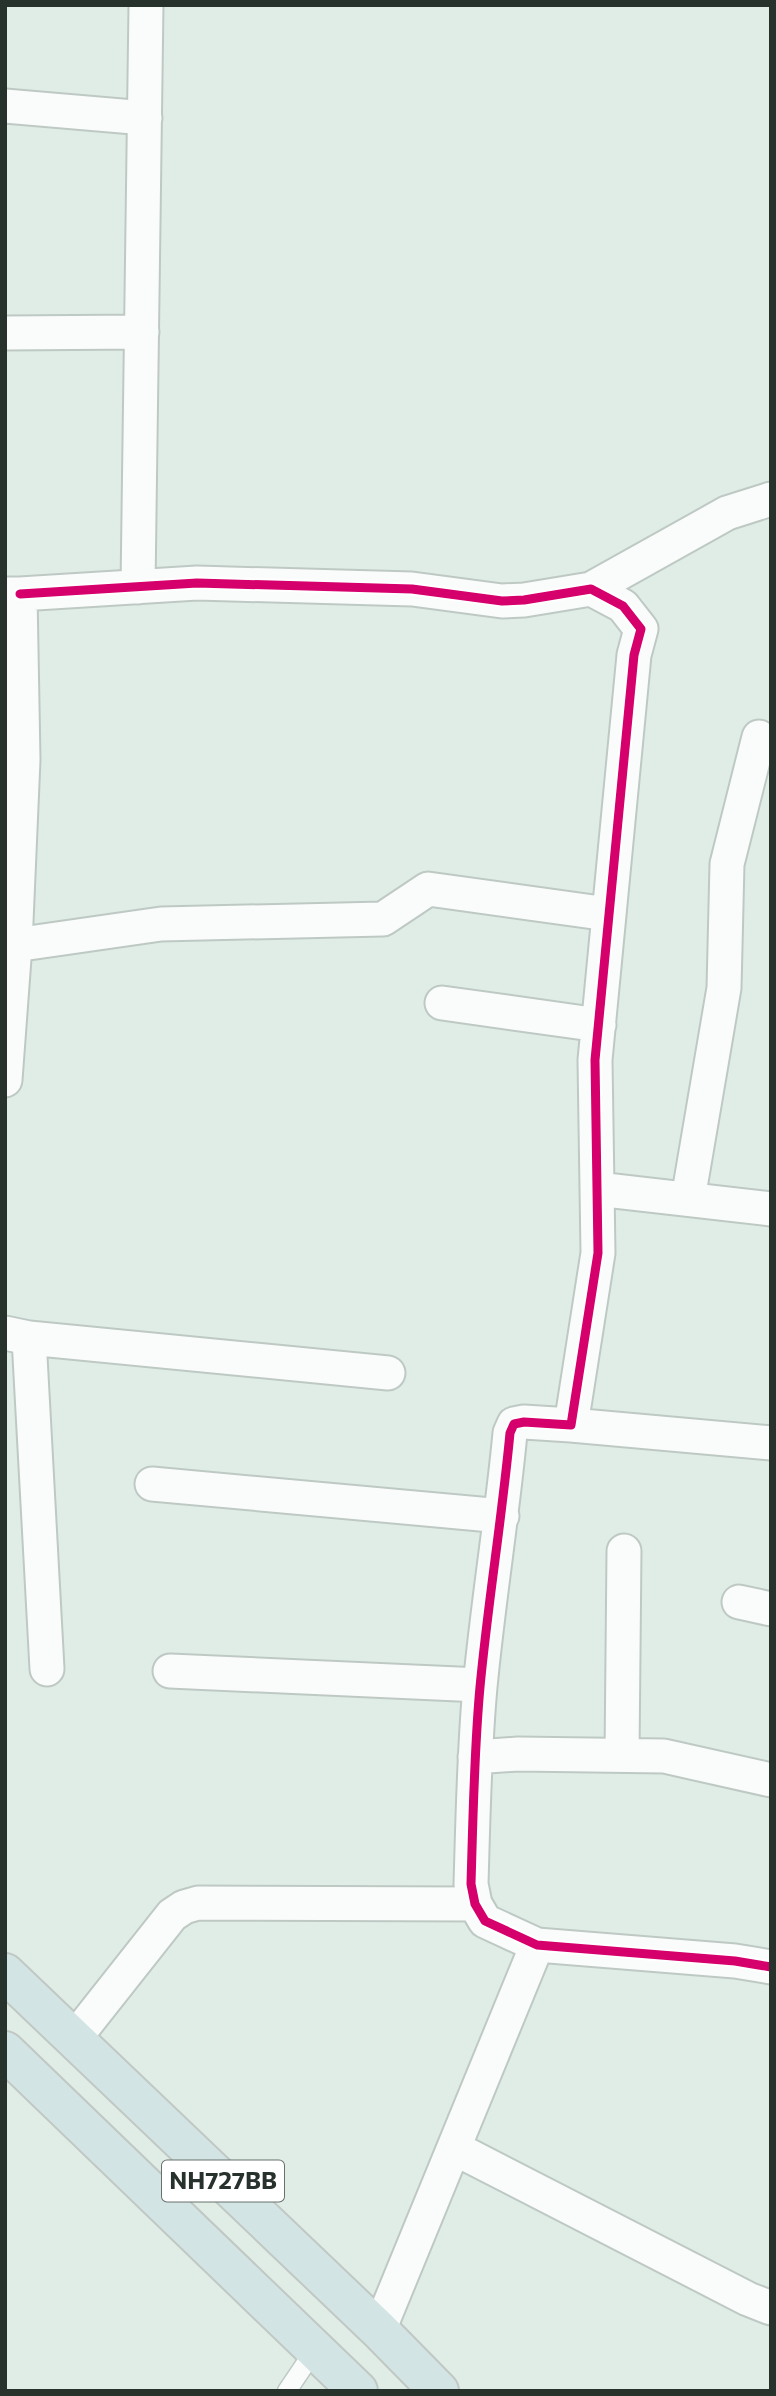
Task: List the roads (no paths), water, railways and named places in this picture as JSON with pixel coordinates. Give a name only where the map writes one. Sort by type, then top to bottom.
[{"type":"highway","name":"NH727BB","points":[[5,1973],[379,2330],[439,2391]]},
{"type":"highway","name":"NH727BB","points":[[5,2051],[358,2391]]},
{"type":"street","points":[[138,587],[146,5]]},
{"type":"street","points":[[5,106],[145,118]]},
{"type":"street","points":[[5,333],[142,332]]},
{"type":"street","points":[[5,1080],[8,1009],[15,945],[23,760],[12,594],[197,583],[412,589],[502,601],[524,600],[591,589],[727,513],[771,499]]},
{"type":"street","points":[[571,1425],[598,1253],[595,1059],[634,655],[641,629],[623,606],[591,589]]},
{"type":"street","points":[[688,1199],[724,988],[727,864],[759,737]]},
{"type":"street","points":[[15,945],[161,924],[383,919],[428,889],[608,915]]},
{"type":"street","points":[[442,1003],[599,1025]]},
{"type":"street","points":[[597,1189],[771,1209]]},
{"type":"street","points":[[47,1669],[17,1336],[388,1373]]},
{"type":"street","points":[[771,1443],[571,1425],[524,1422],[514,1424],[510,1433],[481,1685],[475,1757],[471,1884],[475,1904],[485,1921],[537,1945],[735,1961],[771,1967]]},
{"type":"street","points":[[152,1484],[502,1517]]},
{"type":"street","points":[[622,1755],[624,1551]]},
{"type":"street","points":[[739,1602],[771,1609]]},
{"type":"street","points":[[170,1671],[481,1685]]},
{"type":"street","points":[[475,1757],[518,1754],[664,1756],[771,1780]]},
{"type":"street","points":[[74,2039],[173,1915],[191,1905],[475,1904]]},
{"type":"street","points":[[379,2330],[537,1945]]},
{"type":"street","points":[[454,2148],[748,2299],[771,2308]]},
{"type":"lane","points":[[287,2391],[316,2348]]}]
